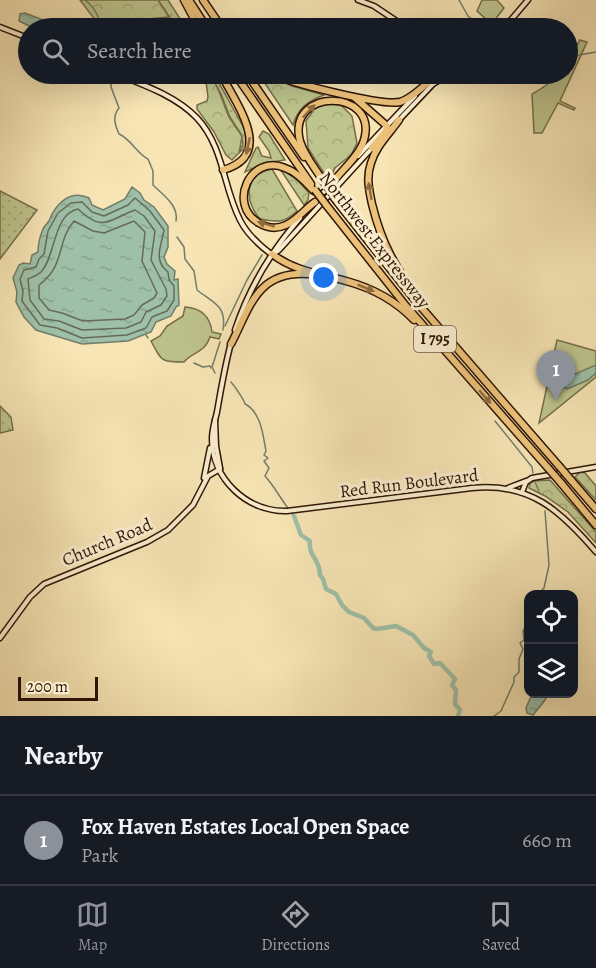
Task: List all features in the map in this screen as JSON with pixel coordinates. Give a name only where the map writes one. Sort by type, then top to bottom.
[{"type":"highway","points":[[184,0],[194,18]]},
{"type":"highway","points":[[189,0],[201,18]]},
{"type":"highway","points":[[202,0],[214,18]]},
{"type":"highway","points":[[223,170],[243,160],[251,141],[249,130],[226,84]]},
{"type":"highway","name":"Northwest Expressway","points":[[242,84],[315,190],[406,306],[596,525]]},
{"type":"highway","name":"Northwest Expressway","points":[[254,84],[385,265],[596,509]]},
{"type":"highway","points":[[300,84],[388,103],[408,98],[426,84]]},
{"type":"highway","points":[[349,95],[366,106],[387,126],[386,131],[372,148]]},
{"type":"highway","points":[[323,182],[304,149],[299,128],[302,119],[312,106],[320,101],[335,99],[354,108],[361,116],[365,130],[364,141],[359,150],[334,181]]},
{"type":"highway","points":[[399,120],[378,147],[369,166],[368,181],[373,208],[392,260],[457,351]]},
{"type":"highway","points":[[315,190],[289,170],[270,166],[257,170],[250,176],[244,186],[243,197],[246,210],[252,218],[264,226],[273,227],[290,223],[315,202]]},
{"type":"highway","points":[[272,254],[294,267],[367,288],[397,304],[471,381]]},
{"type":"highway","points":[[231,344],[251,301],[271,282],[295,274],[329,277]]},
{"type":"main road","points":[[358,0],[374,6],[392,18]]},
{"type":"main road","points":[[513,18],[528,0]]},
{"type":"main road","points":[[0,27],[18,34]]},
{"type":"main road","points":[[140,84],[163,94],[192,112],[212,138],[236,212],[243,226],[256,242],[272,254]]},
{"type":"main road","points":[[205,481],[214,422],[231,344],[251,290],[275,247],[334,181],[427,84]]},
{"type":"main road","points":[[272,254],[279,250],[433,84]]},
{"type":"main road","name":"Red Run Boulevard","points":[[214,422],[213,452],[216,464],[229,484],[245,500],[266,509],[294,511],[479,487],[506,488],[522,492],[556,510],[569,520],[596,552]]},
{"type":"main road","points":[[506,488],[517,486],[530,479],[596,467]]},
{"type":"main road","name":"Church Road","points":[[0,638],[30,597],[41,586],[147,542],[168,530],[193,505],[210,474],[220,469]]},
{"type":"main road","points":[[522,492],[530,479]]},
{"type":"green space","points":[[80,0],[158,0],[169,17],[158,18],[94,18]]},
{"type":"green space","points":[[158,0],[168,0],[180,18],[170,18]]},
{"type":"green space","points":[[482,0],[497,0],[504,8],[496,18],[485,18],[477,11]]},
{"type":"green space","points":[[580,40],[587,42],[578,62]]},
{"type":"green space","points":[[206,84],[216,84],[229,117],[242,137],[239,153],[232,160],[226,155],[214,132],[197,109],[197,105],[207,101]]},
{"type":"green space","points":[[215,84],[220,84],[245,130],[246,147],[239,153],[243,144],[241,134],[230,117]]},
{"type":"green space","points":[[265,84],[288,84],[324,95],[304,106],[293,125]]},
{"type":"green space","points":[[568,84],[560,101],[575,108],[574,110],[558,103],[542,133],[534,133],[532,94],[545,86]]},
{"type":"green space","points":[[333,103],[342,106],[352,116],[357,143],[351,155],[327,178],[308,148],[306,121],[314,109],[323,104]]},
{"type":"green space","points":[[263,131],[269,134],[285,160],[264,163],[245,172],[256,148],[258,147],[262,156],[271,158],[259,137]]},
{"type":"green space","points":[[272,169],[297,211],[280,221],[260,219],[249,196],[256,176]]},
{"type":"green space","points":[[280,169],[294,176],[309,193],[304,205]]},
{"type":"green space","points":[[0,191],[37,210],[0,259]]},
{"type":"green space","points":[[185,307],[196,309],[204,314],[212,332],[221,334],[219,339],[210,337],[205,347],[184,362],[166,361],[151,341],[160,336],[167,326],[183,316]]},
{"type":"green space","points":[[557,340],[596,351],[596,377],[539,423]]},
{"type":"green space","points":[[0,406],[11,417],[13,430],[0,433]]},
{"type":"green space","points":[[580,472],[585,473],[596,486],[596,500],[575,477]]},
{"type":"green space","points":[[550,480],[596,532],[596,543],[568,512],[529,488],[530,483],[534,481]]},
{"type":"water","points":[[25,13],[38,18],[19,18],[20,14]]},
{"type":"water","points":[[132,187],[154,207],[168,226],[168,247],[164,257],[167,264],[175,271],[174,280],[178,279],[179,305],[171,316],[156,322],[151,332],[128,341],[82,344],[36,330],[24,317],[16,302],[17,292],[13,278],[19,265],[30,264],[32,255],[38,252],[43,229],[55,209],[69,197],[82,196],[89,198],[92,205],[103,210],[125,199]]},
{"type":"water","points":[[596,365],[596,373],[588,380],[567,389],[562,386],[561,380]]},
{"type":"water","points":[[530,698],[546,698],[533,715],[527,713],[526,708]]},
{"type":"waterway","points":[[85,0],[92,6],[98,18]]},
{"type":"waterway","points":[[459,0],[470,18]]},
{"type":"waterway","points":[[578,55],[596,52]]},
{"type":"waterway","points":[[111,84],[119,108],[115,117],[119,134],[148,159],[153,171],[153,185],[172,205],[176,221]]},
{"type":"waterway","points":[[177,237],[184,247],[185,259],[194,271],[197,290],[221,310],[223,330]]},
{"type":"waterway","points":[[225,326],[262,255]]},
{"type":"waterway","points":[[215,373],[212,367],[220,342]]},
{"type":"waterway","points":[[194,363],[211,368]]},
{"type":"waterway","points":[[231,382],[245,404],[255,412],[258,418],[266,451],[264,455],[268,458],[264,461],[269,468],[265,476],[294,516]]},
{"type":"waterway","points":[[495,421],[532,467],[533,473]]},
{"type":"waterway","points":[[535,482],[539,491]]},
{"type":"waterway","points":[[542,590],[549,565],[545,511]]},
{"type":"waterway","points":[[294,516],[301,535],[310,541],[311,551],[326,589],[336,594],[349,612],[364,618],[373,628],[396,626],[413,635],[424,648],[431,652],[429,656],[434,664],[440,663],[455,679],[452,685],[456,690],[455,704],[460,710],[458,716]]},
{"type":"waterway","points":[[524,629],[524,640]]},
{"type":"waterway","points":[[494,716],[501,711],[514,677],[519,672],[519,659],[523,649],[520,643],[524,640]]},
{"type":"place","name":"Fox Haven Estates Local Open Space","points":[[556,400]]}]
